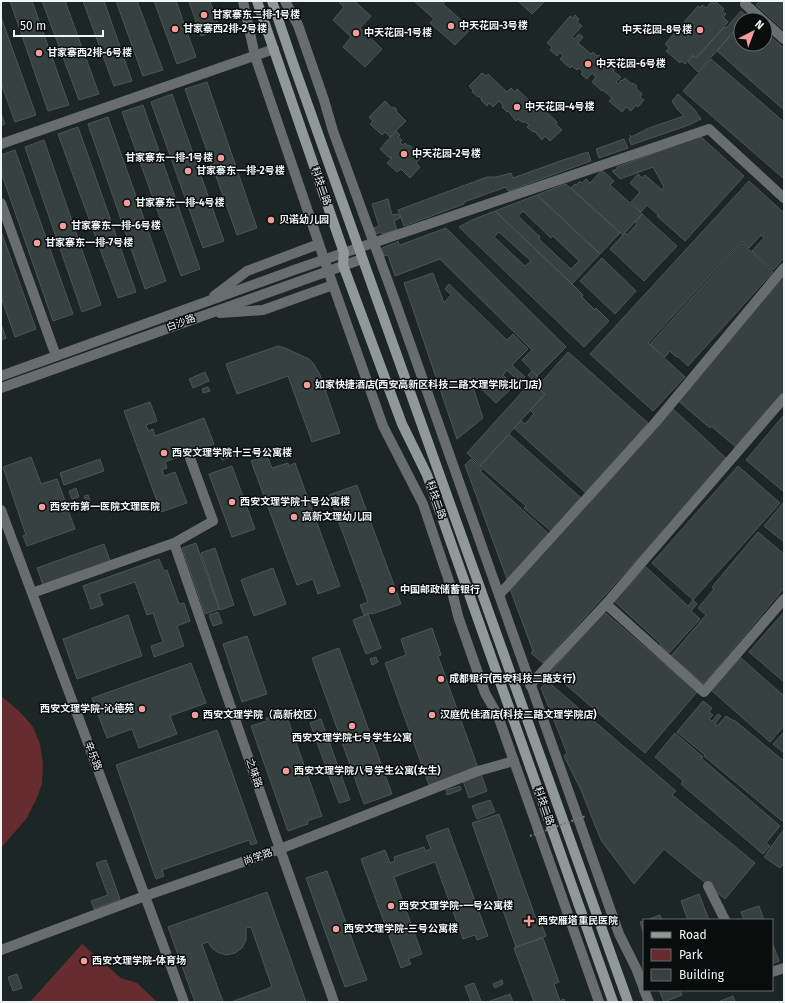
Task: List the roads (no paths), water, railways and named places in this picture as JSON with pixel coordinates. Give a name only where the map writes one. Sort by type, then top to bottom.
[{"type":"main road","name":"科技二路","points":[[257,1],[344,253],[343,265],[402,424],[427,475],[613,1002]]},
{"type":"main road","name":"科技二路","points":[[272,1],[358,248],[628,1002]]},
{"type":"street","points":[[243,1],[255,56],[324,260],[384,426],[423,504],[451,588],[458,616],[482,686],[498,716],[599,1002]]},
{"type":"street","points":[[284,1],[298,25],[333,131],[619,934],[636,968],[643,987]]},
{"type":"street","points":[[746,1],[745,4],[754,12]]},
{"type":"street","points":[[773,29],[784,39]]},
{"type":"street","points":[[1,144],[274,49]]},
{"type":"street","name":"白沙路","points":[[1,376],[358,248],[709,128],[784,198]]},
{"type":"street","points":[[1,203],[56,356]]},
{"type":"street","points":[[204,302],[247,272],[319,244]]},
{"type":"street","name":"白沙路","points":[[1,388],[362,259]]},
{"type":"street","points":[[499,595],[655,423],[784,268]]},
{"type":"street","points":[[208,314],[263,310],[333,285]]},
{"type":"street","points":[[530,685],[606,604],[784,398]]},
{"type":"street","points":[[32,593],[174,543],[213,521],[190,458]]},
{"type":"street","name":"辛乐路","points":[[1,510],[184,1002]]},
{"type":"street","name":"之味路","points":[[174,543],[334,1002]]},
{"type":"street","points":[[606,604],[704,692],[784,599]]},
{"type":"street","name":"尚学路","points":[[1,950],[145,896],[280,849],[478,771],[514,761]]},
{"type":"street","points":[[708,886],[724,919]]},
{"type":"street","points":[[773,972],[784,968]]},
{"type":"street","points":[[644,991],[649,1002]]},
{"type":"place","name":"甘家寨东二排-1号楼","points":[[204,15]]},
{"type":"place","name":"中天花园-3号楼","points":[[451,26]]},
{"type":"place","name":"甘家寨西2排-2号楼","points":[[175,29]]},
{"type":"place","name":"中天花园-8号楼","points":[[700,30]]},
{"type":"place","name":"中天花园-1号楼","points":[[356,33]]},
{"type":"place","name":"甘家寨西2排-6号楼","points":[[39,53]]},
{"type":"place","name":"中天花园-6号楼","points":[[588,64]]},
{"type":"place","name":"中天花园-4号楼","points":[[517,107]]},
{"type":"place","name":"中天花园-2号楼","points":[[404,154]]},
{"type":"place","name":"甘家寨东一排-1号楼","points":[[221,158]]},
{"type":"place","name":"甘家寨东一排-2号楼","points":[[188,171]]},
{"type":"place","name":"甘家寨东一排-4号楼","points":[[127,203]]},
{"type":"place","name":"贝诺幼儿园","points":[[271,220]]},
{"type":"place","name":"甘家寨东一排-6号楼","points":[[63,226]]},
{"type":"place","name":"甘家寨东一排-7号楼","points":[[37,243]]},
{"type":"place","name":"如家快捷酒店(西安高新区科技二路文理学院北门店)","points":[[307,385]]},
{"type":"place","name":"西安文理学院十三号公寓楼","points":[[164,453]]},
{"type":"place","name":"西安文理学院十号公寓楼","points":[[232,502]]},
{"type":"place","name":"西安市第一医院文理医院","points":[[42,507]]},
{"type":"place","name":"高新文理幼儿园","points":[[294,517]]},
{"type":"place","name":"中国邮政储蓄银行","points":[[392,590]]},
{"type":"place","name":"成都银行(西安科技二路支行)","points":[[441,679]]},
{"type":"place","name":"西安文理学院-沁德苑","points":[[142,709]]},
{"type":"place","name":"西安文理学院（高新校区）","points":[[195,715]]},
{"type":"place","name":"汉庭优佳酒店(科技二路文理学院店)","points":[[432,715]]},
{"type":"place","name":"西安文理学院七号学生公寓","points":[[352,726]]},
{"type":"place","name":"西安文理学院八号学生公寓(女生)","points":[[286,771]]},
{"type":"place","name":"西安文理学院-一号公寓楼","points":[[391,906]]},
{"type":"place","name":"西安雁塔重民医院","points":[[529,921]]},
{"type":"place","name":"西安文理学院-三号公寓楼","points":[[336,929]]},
{"type":"place","name":"西安文理学院-体育场","points":[[84,961]]}]
